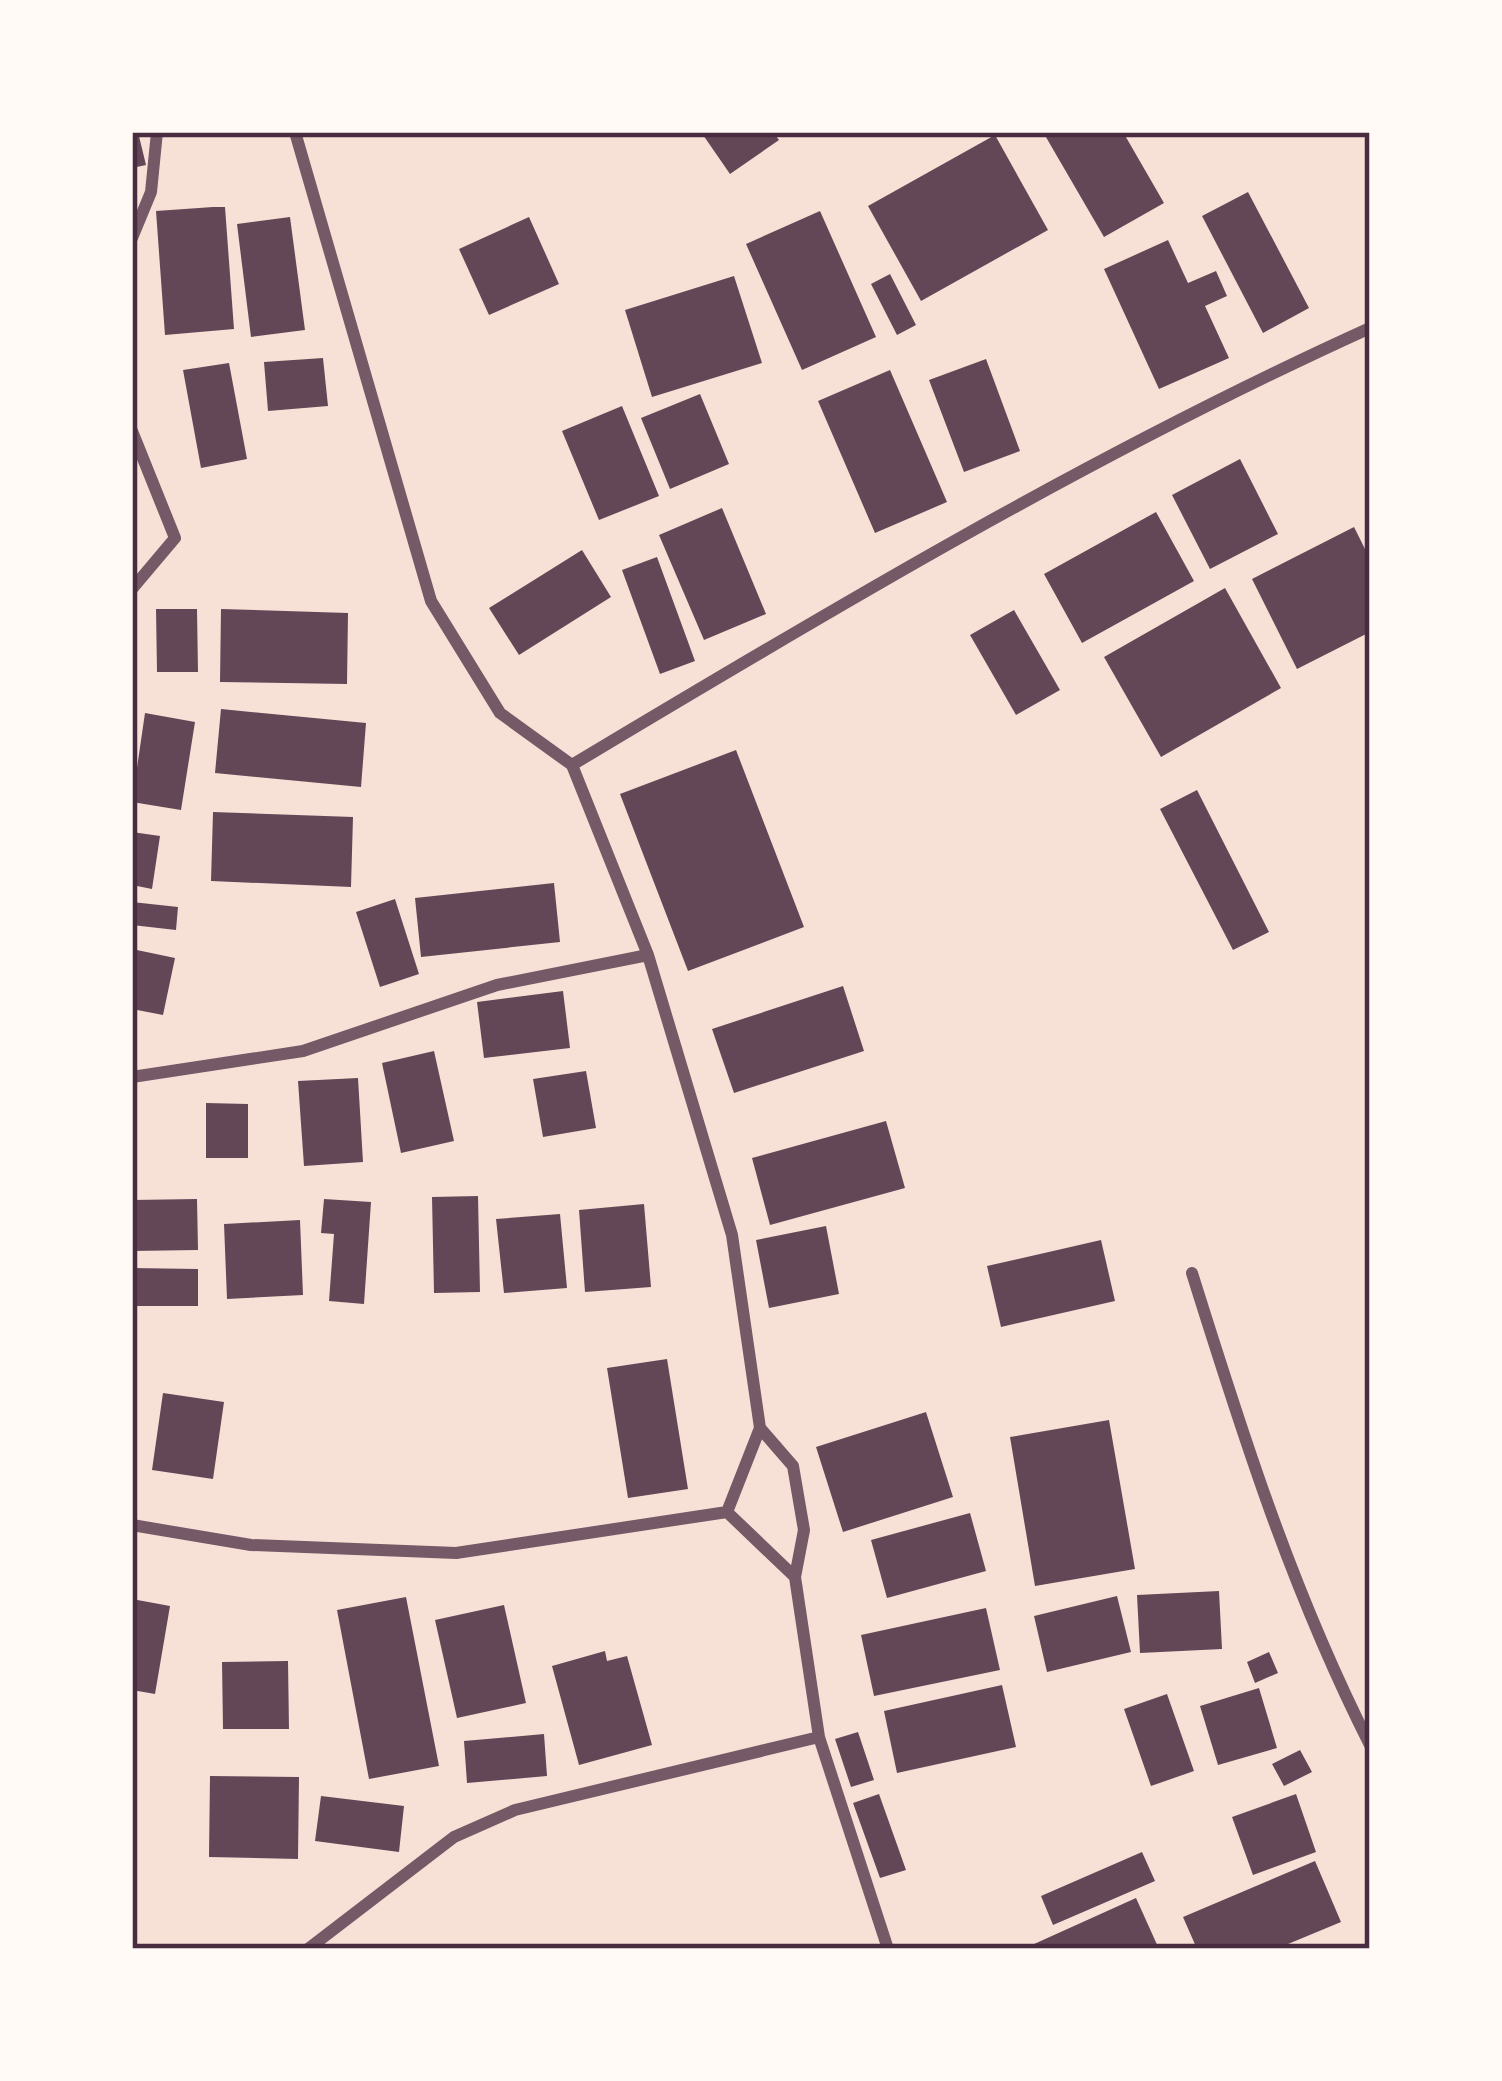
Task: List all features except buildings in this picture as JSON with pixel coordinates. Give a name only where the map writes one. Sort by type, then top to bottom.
[{"type":"street","points":[[132,238],[151,192],[157,132]]},
{"type":"street","points":[[295,132],[431,601],[500,713],[572,765],[648,955],[732,1235],[760,1428],[727,1512]]},
{"type":"street","points":[[572,765],[839,605],[1258,379],[1370,328]]},
{"type":"street","points":[[132,430],[175,538],[132,589]]},
{"type":"street","points":[[132,1077],[303,1051],[497,985],[648,955]]},
{"type":"street","points":[[1192,1273],[1263,1499],[1334,1673],[1370,1745]]},
{"type":"street","points":[[760,1428],[793,1466],[804,1530],[795,1577],[819,1737],[888,1949]]},
{"type":"street","points":[[132,1525],[251,1546],[456,1553],[727,1512]]},
{"type":"street","points":[[727,1512],[795,1577]]},
{"type":"street","points":[[308,1949],[454,1837],[515,1810],[819,1737]]}]
